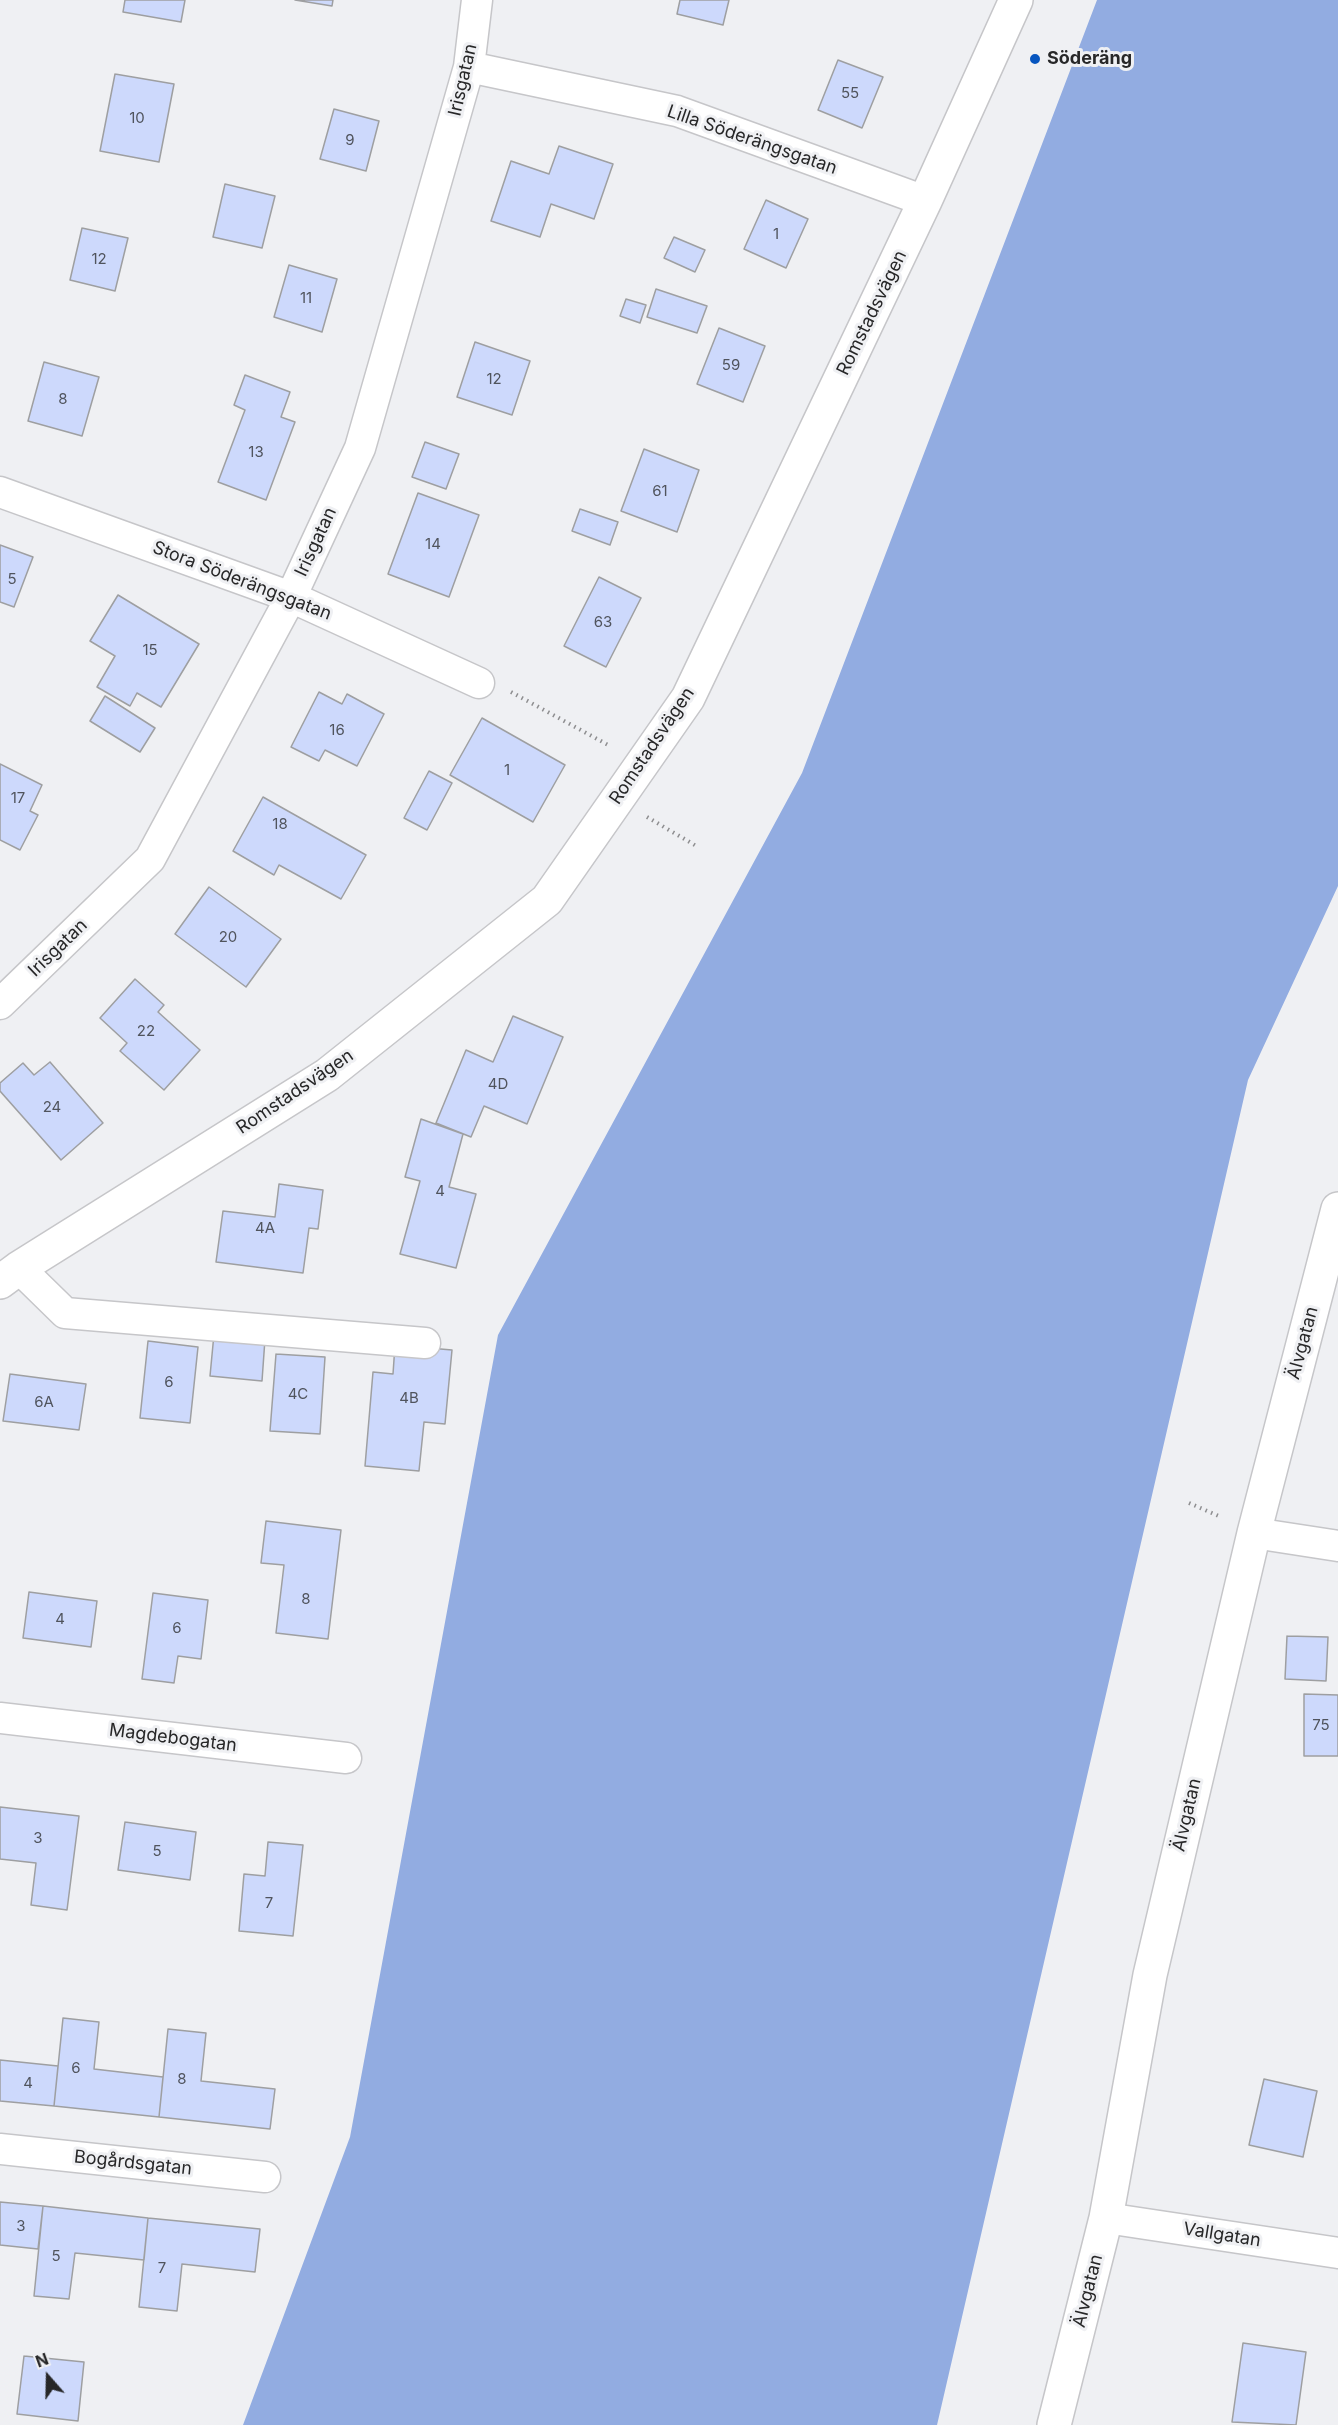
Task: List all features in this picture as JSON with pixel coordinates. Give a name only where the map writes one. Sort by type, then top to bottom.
[{"type":"street","name":"Irisgatan","points":[[0,1004],[150,859],[291,597],[360,448],[469,67],[477,0]]},
{"type":"street","name":"Romstadsvägen","points":[[425,1342],[65,1313],[10,1275],[327,1075],[547,900],[688,698],[925,201],[1016,0]]},
{"type":"street","name":"Lilla Söderängsgatan","points":[[469,67],[677,111],[925,201]]},
{"type":"street","name":"Stora Söderängsgatan","points":[[0,492],[291,597],[479,683]]},
{"type":"street","name":"Älvgatan","points":[[1054,2425],[1106,2218],[1150,1975],[1254,1533],[1338,1209]]},
{"type":"street","points":[[1254,1533],[1338,1546]]},
{"type":"street","name":"Magdebogatan","points":[[0,1718],[346,1758]]},
{"type":"street","name":"Bogårdsgatan","points":[[0,2149],[265,2176]]},
{"type":"street","name":"Vallgatan","points":[[1106,2218],[1338,2253]]},
{"type":"path","points":[[479,683],[506,688],[642,764]]},
{"type":"path","points":[[617,800],[698,847]]},
{"type":"water","points":[[1097,0],[1338,0],[1338,886],[1248,1080],[937,2425],[243,2425],[350,2137],[498,1335],[802,773]]},
{"type":"building","points":[[125,0],[185,0],[181,22],[123,12]]},
{"type":"building","points":[[295,0],[333,0],[332,6]]},
{"type":"building","points":[[680,0],[729,0],[723,25],[677,14]]},
{"type":"building","points":[[838,60],[883,77],[862,128],[818,110]]},
{"type":"building","points":[[115,74],[174,84],[159,162],[100,151]]},
{"type":"building","points":[[334,109],[379,121],[366,171],[320,159]]},
{"type":"building","points":[[559,146],[613,164],[594,219],[551,204],[540,237],[491,221],[511,161],[549,174]]},
{"type":"building","points":[[225,184],[275,196],[262,248],[213,237]]},
{"type":"building","points":[[766,200],[808,219],[786,268],[744,249]]},
{"type":"building","points":[[82,228],[128,238],[115,291],[70,280]]},
{"type":"building","points":[[674,237],[705,250],[695,272],[664,258]]},
{"type":"building","points":[[289,265],[337,279],[322,332],[274,317]]},
{"type":"building","points":[[656,289],[707,306],[697,333],[647,317]]},
{"type":"building","points":[[626,299],[646,305],[640,323],[620,316]]},
{"type":"building","points":[[719,328],[765,346],[743,402],[697,384]]},
{"type":"building","points":[[475,342],[530,361],[512,415],[457,397]]},
{"type":"building","points":[[44,362],[99,377],[82,436],[28,421]]},
{"type":"building","points":[[245,375],[290,392],[281,417],[295,422],[266,500],[218,482],[245,410],[234,405]]},
{"type":"building","points":[[425,442],[459,454],[446,489],[412,477]]},
{"type":"building","points":[[644,449],[699,470],[677,532],[621,511]]},
{"type":"building","points":[[418,493],[479,515],[449,597],[388,574]]},
{"type":"building","points":[[580,509],[618,522],[610,545],[572,531]]},
{"type":"building","points":[[0,545],[33,557],[14,607],[0,602]]},
{"type":"building","points":[[599,577],[641,598],[606,667],[564,646]]},
{"type":"building","points":[[118,595],[199,644],[161,707],[137,693],[130,706],[97,687],[115,656],[90,641]]},
{"type":"building","points":[[319,692],[342,704],[347,694],[384,714],[357,766],[325,750],[319,761],[291,747]]},
{"type":"building","points":[[105,696],[155,728],[140,752],[90,721]]},
{"type":"building","points":[[482,718],[565,765],[533,822],[450,775]]},
{"type":"building","points":[[0,764],[42,785],[30,811],[38,815],[20,850],[0,840]]},
{"type":"building","points":[[429,771],[452,783],[427,830],[404,818]]},
{"type":"building","points":[[263,797],[366,855],[341,899],[279,865],[274,875],[233,851]]},
{"type":"building","points":[[209,887],[281,939],[246,987],[175,934]]},
{"type":"building","points":[[135,979],[164,1005],[158,1012],[200,1050],[164,1090],[120,1051],[127,1043],[100,1018]]},
{"type":"building","points":[[513,1016],[563,1037],[527,1124],[484,1106],[471,1137],[436,1123],[466,1050],[493,1062]]},
{"type":"building","points":[[50,1062],[103,1123],[61,1160],[0,1091],[0,1083],[23,1063],[34,1075]]},
{"type":"building","points":[[421,1119],[463,1134],[449,1187],[476,1194],[456,1268],[400,1254],[420,1181],[405,1177]]},
{"type":"building","points":[[279,1184],[323,1190],[318,1229],[309,1228],[303,1273],[216,1262],[223,1211],[275,1217]]},
{"type":"building","points":[[214,1334],[265,1339],[262,1381],[210,1376]]},
{"type":"building","points":[[148,1341],[198,1347],[190,1423],[140,1418]]},
{"type":"building","points":[[395,1345],[452,1350],[445,1424],[424,1422],[419,1471],[365,1466],[373,1372],[393,1374]]},
{"type":"building","points":[[276,1354],[325,1357],[320,1434],[270,1431]]},
{"type":"building","points":[[10,1374],[86,1384],[79,1430],[3,1421]]},
{"type":"building","points":[[266,1521],[341,1530],[328,1639],[276,1633],[284,1565],[261,1563]]},
{"type":"building","points":[[29,1592],[97,1601],[91,1647],[23,1638]]},
{"type":"building","points":[[153,1593],[208,1600],[201,1659],[178,1656],[174,1683],[142,1679]]},
{"type":"building","points":[[1287,1636],[1328,1637],[1326,1681],[1285,1679]]},
{"type":"building","points":[[1304,1694],[1338,1695],[1338,1756],[1304,1756]]},
{"type":"building","points":[[0,1807],[79,1816],[67,1910],[31,1905],[36,1863],[0,1859]]},
{"type":"building","points":[[125,1822],[196,1832],[190,1880],[118,1870]]},
{"type":"building","points":[[268,1842],[303,1845],[293,1936],[239,1931],[244,1874],[265,1876]]},
{"type":"building","points":[[63,2018],[99,2022],[94,2069],[163,2077],[159,2117],[54,2106]]},
{"type":"building","points":[[168,2029],[206,2033],[201,2081],[275,2089],[270,2129],[159,2117]]},
{"type":"building","points":[[0,2060],[58,2066],[54,2106],[0,2101]]},
{"type":"building","points":[[1264,2079],[1317,2091],[1303,2157],[1249,2145]]},
{"type":"building","points":[[0,2202],[43,2206],[38,2249],[0,2245]]},
{"type":"building","points":[[43,2206],[148,2218],[144,2260],[75,2253],[69,2299],[34,2296]]},
{"type":"building","points":[[148,2218],[260,2229],[255,2272],[182,2264],[177,2311],[139,2307]]},
{"type":"building","points":[[1243,2343],[1306,2352],[1296,2425],[1232,2422]]},
{"type":"building","points":[[24,2356],[84,2362],[78,2421],[17,2414]]},
{"type":"place","name":"Söderäng","points":[[1035,59]]}]
